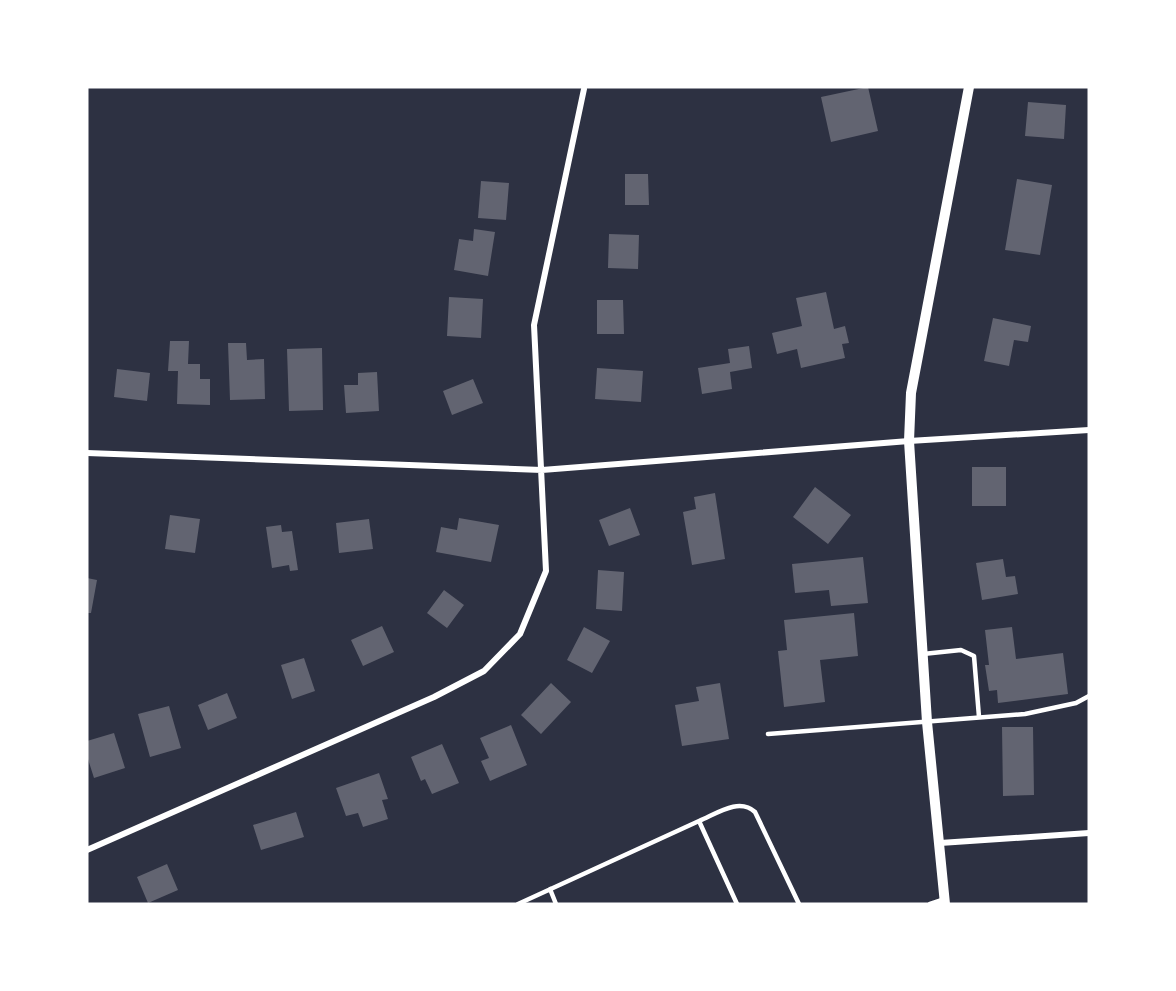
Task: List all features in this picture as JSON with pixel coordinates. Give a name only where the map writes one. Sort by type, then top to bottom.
[{"type":"street","points":[[945,902],[927,722],[909,441],[911,393],[969,87]]},
{"type":"street","points":[[87,850],[434,698],[484,671],[520,634],[546,571],[534,325],[584,89]]},
{"type":"street","points":[[87,453],[542,470],[909,441],[1089,430]]},
{"type":"street","points":[[939,843],[1089,833]]},
{"type":"lane","points":[[923,654],[961,650],[974,656],[979,717]]},
{"type":"lane","points":[[768,734],[1024,714],[1076,703],[1089,696]]},
{"type":"lane","points":[[518,904],[739,805],[749,806],[755,812],[799,904]]},
{"type":"lane","points":[[699,821],[737,904]]},
{"type":"lane","points":[[550,889],[556,904]]},
{"type":"lane","points":[[930,904],[945,902]]},
{"type":"building","points":[[868,87],[878,131],[831,142],[821,97]]},
{"type":"building","points":[[1028,102],[1066,105],[1064,139],[1025,136]]},
{"type":"building","points":[[625,174],[648,174],[649,205],[625,205]]},
{"type":"building","points":[[1017,179],[1052,185],[1040,255],[1005,250]]},
{"type":"building","points":[[481,181],[509,183],[506,220],[478,218]]},
{"type":"building","points":[[474,229],[495,232],[488,276],[454,270],[459,239],[473,241]]},
{"type":"building","points":[[609,234],[639,235],[638,269],[608,268]]},
{"type":"building","points":[[826,292],[834,329],[845,326],[849,343],[842,344],[845,358],[801,368],[797,349],[777,354],[772,333],[802,326],[796,298]]},
{"type":"building","points":[[449,297],[483,299],[481,338],[447,336]]},
{"type":"building","points":[[597,300],[623,300],[624,334],[597,334]]},
{"type":"building","points":[[993,318],[1031,326],[1028,342],[1014,340],[1009,366],[984,361]]},
{"type":"building","points":[[170,341],[189,341],[188,364],[200,364],[200,379],[210,379],[210,405],[177,404],[178,371],[168,371]]},
{"type":"building","points":[[228,343],[246,343],[247,360],[264,359],[265,399],[230,400]]},
{"type":"building","points":[[749,346],[752,368],[730,372],[732,389],[702,394],[698,368],[730,363],[728,349]]},
{"type":"building","points":[[322,348],[323,410],[289,411],[287,349]]},
{"type":"building","points":[[597,368],[643,371],[641,402],[595,399]]},
{"type":"building","points":[[117,369],[150,373],[147,401],[114,397]]},
{"type":"building","points":[[377,372],[379,411],[346,413],[344,385],[358,385],[358,373]]},
{"type":"building","points":[[473,379],[483,403],[452,415],[443,391]]},
{"type":"building","points":[[972,467],[1006,467],[1006,506],[972,506]]},
{"type":"building","points":[[815,487],[851,515],[828,544],[793,517]]},
{"type":"building","points":[[715,493],[725,559],[692,565],[683,512],[696,509],[694,497]]},
{"type":"building","points":[[630,508],[640,535],[609,546],[599,520]]},
{"type":"building","points":[[170,515],[200,519],[195,553],[165,549]]},
{"type":"building","points":[[459,518],[499,525],[491,562],[436,552],[441,527],[457,530]]},
{"type":"building","points":[[369,519],[373,549],[339,553],[336,523]]},
{"type":"building","points":[[281,525],[282,532],[292,531],[298,570],[290,571],[289,565],[272,568],[266,527]]},
{"type":"building","points":[[863,557],[868,603],[831,606],[829,590],[795,593],[792,564]]},
{"type":"building","points":[[1003,559],[1006,577],[1015,576],[1018,594],[982,600],[976,563]]},
{"type":"building","points":[[598,570],[624,572],[622,611],[596,609]]},
{"type":"building","points":[[87,578],[97,580],[91,613],[87,613]]},
{"type":"building","points":[[444,590],[464,605],[447,628],[427,613]]},
{"type":"building","points":[[854,613],[858,656],[820,660],[825,702],[784,707],[778,651],[787,650],[784,620]]},
{"type":"building","points":[[382,626],[394,652],[363,666],[351,640]]},
{"type":"building","points":[[584,627],[610,641],[592,673],[567,660]]},
{"type":"building","points":[[1012,627],[1016,659],[1063,653],[1068,694],[998,703],[997,690],[989,691],[985,665],[989,665],[985,630]]},
{"type":"building","points":[[304,658],[315,691],[292,699],[281,665]]},
{"type":"building","points":[[551,683],[571,702],[541,734],[521,715]]},
{"type":"building","points":[[720,683],[729,739],[682,746],[675,705],[699,701],[696,687]]},
{"type":"building","points":[[227,693],[237,718],[208,730],[198,705]]},
{"type":"building","points":[[169,706],[181,748],[150,757],[138,714]]},
{"type":"building","points":[[511,725],[527,765],[490,781],[481,761],[489,758],[480,738]]},
{"type":"building","points":[[1002,727],[1033,727],[1034,795],[1003,796]]},
{"type":"building","points":[[114,733],[125,768],[94,778],[87,756],[87,741]]},
{"type":"building","points":[[442,744],[459,783],[432,794],[425,779],[421,781],[411,757]]},
{"type":"building","points":[[379,773],[388,799],[382,800],[388,819],[363,827],[358,813],[346,816],[336,788]]},
{"type":"building","points":[[296,812],[304,837],[261,850],[253,825]]},
{"type":"building","points":[[167,864],[178,890],[148,903],[137,877]]}]
